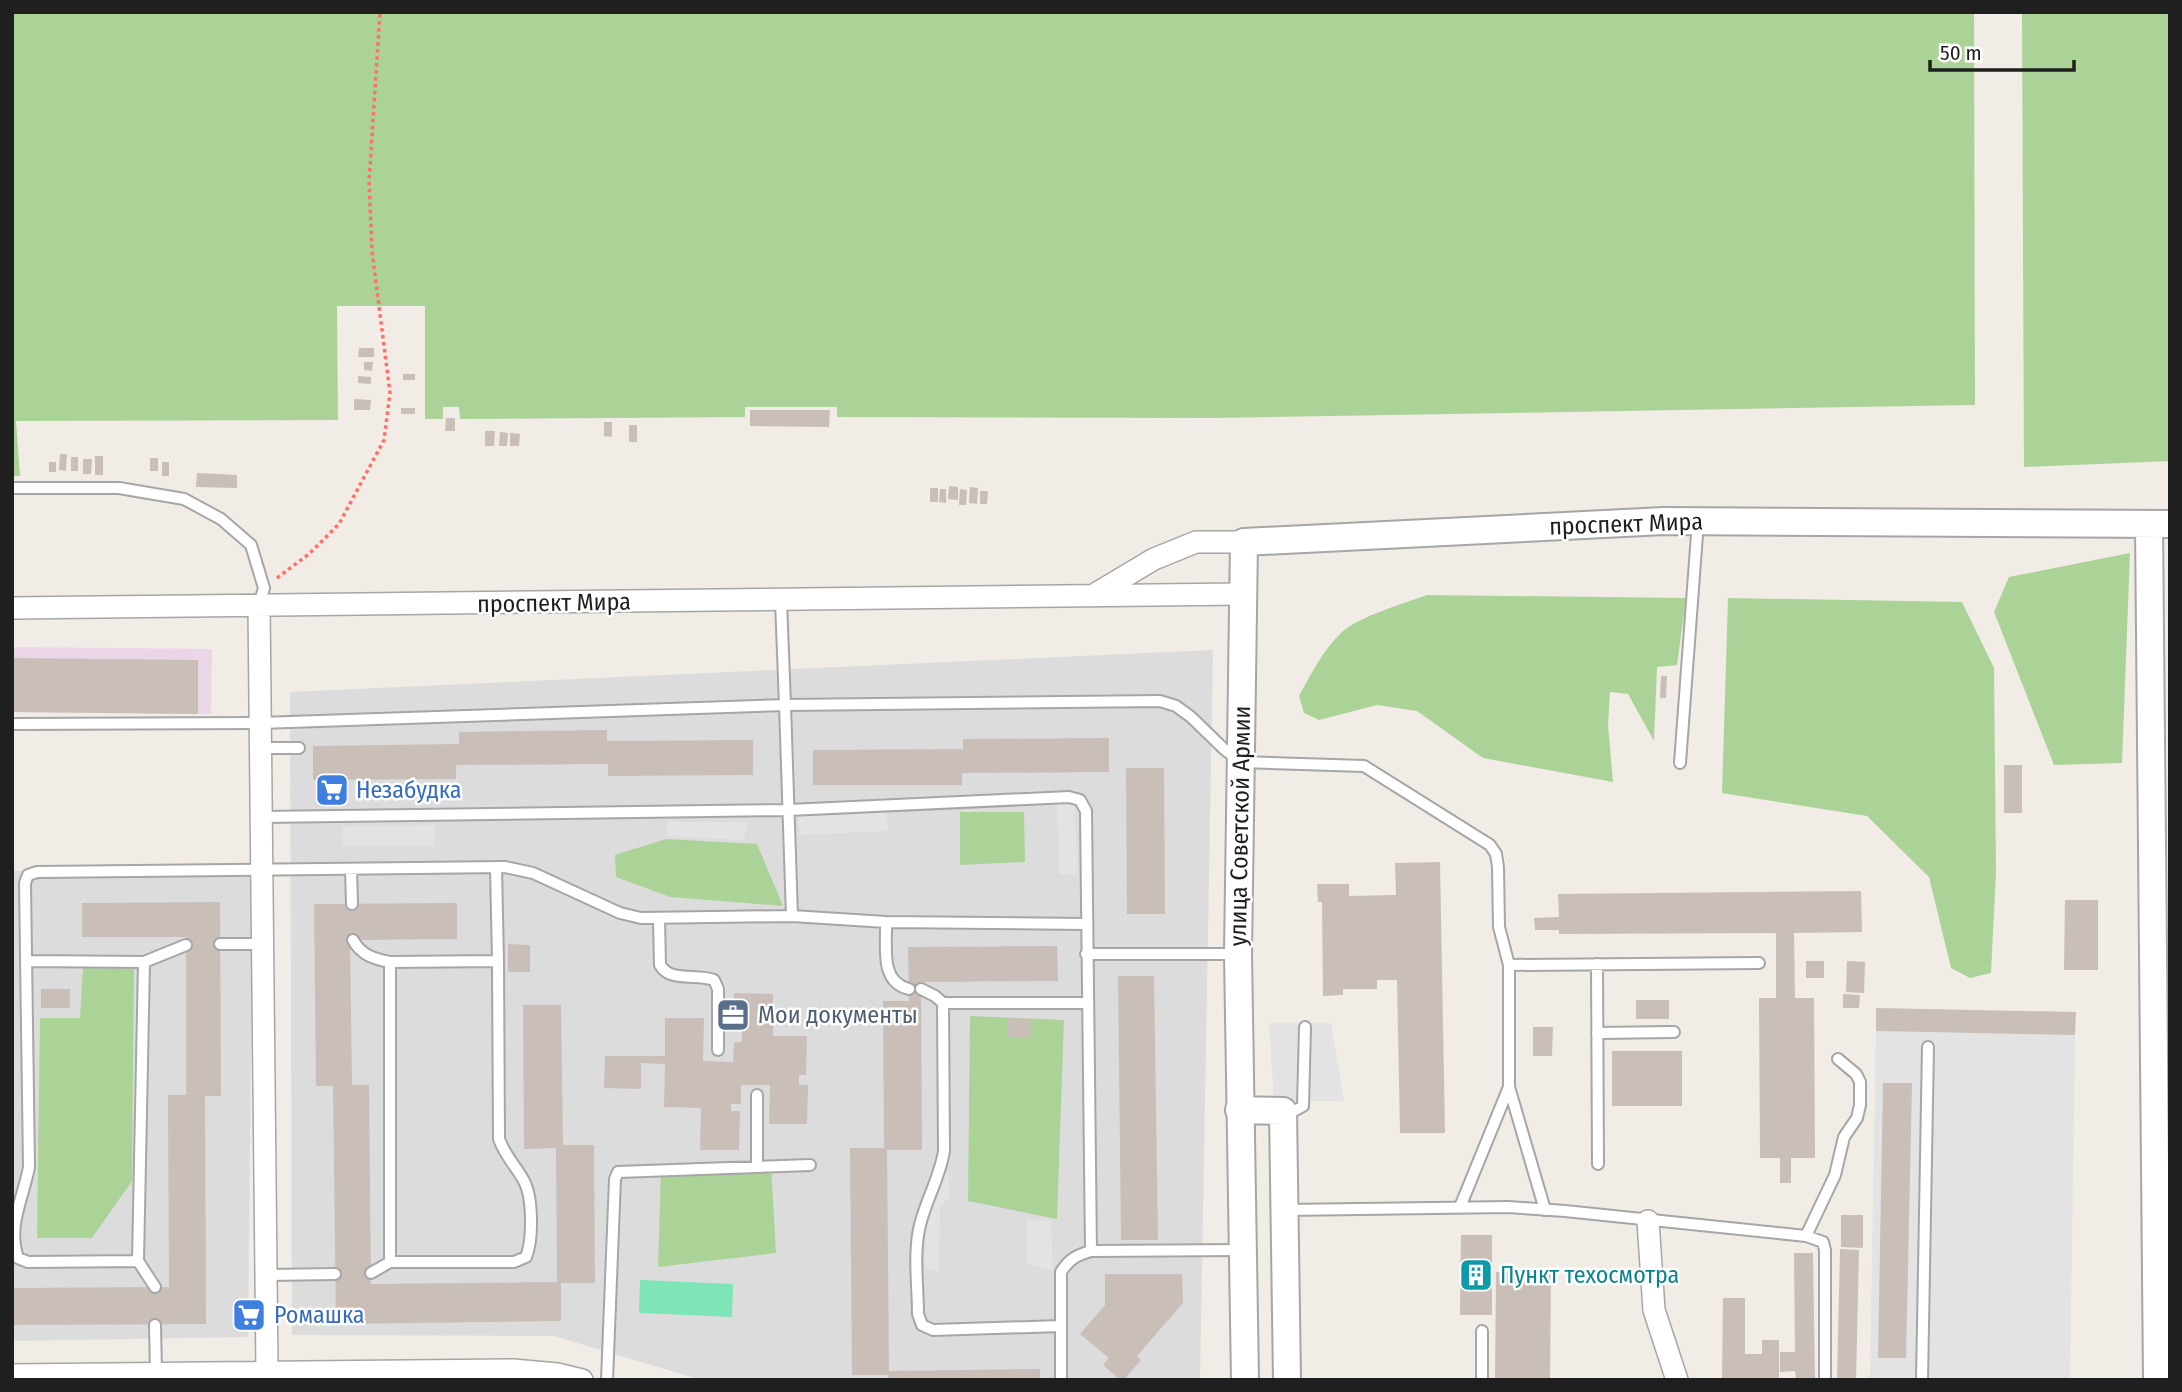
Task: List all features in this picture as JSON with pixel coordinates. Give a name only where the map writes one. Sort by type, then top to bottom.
[{"type":"street","name":"проспект Мира","points":[[1095,594],[1154,559],[1196,542],[1698,521],[2159,524]]},
{"type":"street","points":[[2157,1380],[2162,1043],[2159,524]]},
{"type":"street","name":"улица Советской Армии","points":[[1244,542],[1238,954],[1245,1380]]},
{"type":"street","name":"проспект Мира","points":[[12,608],[262,597],[781,601],[1095,594],[1243,594]]},
{"type":"street","points":[[262,597],[260,748],[267,1371]]},
{"type":"street","points":[[1239,1110],[1283,1111],[1287,1380]]},
{"type":"street","points":[[1648,1221],[1654,1310],[1677,1380]]},
{"type":"street","points":[[12,1375],[513,1370],[557,1374],[582,1380]]},
{"type":"lane","points":[[12,488],[119,488],[184,499],[221,519],[251,545],[262,597]]},
{"type":"lane","points":[[1680,763],[1698,521]]},
{"type":"lane","points":[[781,601],[792,916]]},
{"type":"lane","points":[[12,724],[260,723],[785,705],[1160,701],[1177,706],[1241,762],[1364,766],[1490,845],[1496,854],[1499,867],[1499,927],[1508,965],[1509,1087],[1545,1210]]},
{"type":"lane","points":[[260,748],[299,748]]},
{"type":"lane","points":[[262,817],[789,810],[1069,797],[1080,800],[1086,811],[1091,1251]]},
{"type":"lane","points":[[138,1261],[29,1262],[18,1258],[14,1224],[29,1167],[25,883],[28,875],[37,872],[496,867],[533,873],[620,913],[641,918],[792,916],[886,922],[1086,924]]},
{"type":"lane","points":[[371,1273],[390,1262],[514,1262],[526,1256],[530,1246],[529,1196],[524,1181],[504,1153],[499,1139],[496,867]]},
{"type":"lane","points":[[351,869],[352,904]]},
{"type":"lane","points":[[659,919],[660,965],[664,972],[672,975],[705,976],[714,980],[718,989],[718,1050]]},
{"type":"lane","points":[[886,922],[888,973],[892,981],[909,989]]},
{"type":"lane","points":[[353,940],[366,955],[390,962],[498,961]]},
{"type":"lane","points":[[220,944],[263,944]]},
{"type":"lane","points":[[27,961],[144,962],[186,945]]},
{"type":"lane","points":[[1086,954],[1238,954]]},
{"type":"lane","points":[[144,962],[138,1261],[155,1287]]},
{"type":"lane","points":[[390,962],[390,1262]]},
{"type":"lane","points":[[1508,965],[1759,963]]},
{"type":"lane","points":[[1597,964],[1598,1164]]},
{"type":"lane","points":[[921,989],[943,1003],[1087,1003]]},
{"type":"lane","points":[[943,1003],[944,1151],[942,1165],[920,1224],[918,1314],[922,1325],[933,1330],[1060,1326]]},
{"type":"lane","points":[[1283,1111],[1294,1111],[1303,1106],[1305,1027]]},
{"type":"lane","points":[[1597,1033],[1674,1031]]},
{"type":"lane","points":[[1922,1380],[1927,1047]]},
{"type":"lane","points":[[1806,1236],[1835,1175],[1844,1137],[1857,1118],[1860,1105],[1860,1082],[1856,1074],[1838,1059]]},
{"type":"lane","points":[[1460,1207],[1509,1087]]},
{"type":"lane","points":[[757,1095],[757,1167]]},
{"type":"lane","points":[[607,1380],[615,1179],[618,1172],[810,1165]]},
{"type":"lane","points":[[1285,1210],[1460,1207],[1545,1210],[1806,1236],[1823,1242],[1825,1250],[1825,1380]]},
{"type":"lane","points":[[1060,1380],[1061,1272],[1067,1262],[1077,1255],[1091,1251],[1241,1250]]},
{"type":"lane","points":[[267,1275],[335,1274]]},
{"type":"lane","points":[[155,1325],[156,1372]]},
{"type":"lane","points":[[1482,1331],[1482,1380]]},
{"type":"path","points":[[262,597],[339,524],[384,440],[390,393],[372,251],[369,182],[380,12]]},
{"type":"shaded area","points":[[12,647],[212,649],[211,714],[12,712]]},
{"type":"shaded area","points":[[1213,650],[1200,1380],[701,1380],[554,1336],[292,1335],[290,692]]},
{"type":"shaded area","points":[[1074,802],[1078,875],[1059,874],[1057,803]]},
{"type":"shaded area","points":[[887,812],[888,831],[800,835],[798,816]]},
{"type":"shaded area","points":[[667,822],[747,822],[744,840],[668,836]]},
{"type":"shaded area","points":[[435,825],[434,846],[343,846],[342,827]]},
{"type":"shaded area","points":[[253,869],[248,1337],[12,1341],[12,871]]},
{"type":"shaded area","points":[[1269,1023],[1331,1023],[1344,1101],[1274,1101]]},
{"type":"shaded area","points":[[1876,1031],[2075,1035],[2070,1380],[1870,1380]]},
{"type":"shaded area","points":[[948,1172],[950,1197],[940,1207],[939,1271],[925,1269],[926,1202],[935,1182]]},
{"type":"shaded area","points":[[1026,1220],[1051,1221],[1053,1271],[1026,1264]]},
{"type":"green space","points":[[12,12],[1974,12],[1975,405],[1212,418],[837,417],[837,407],[745,407],[745,417],[460,419],[459,407],[443,407],[443,419],[425,419],[425,306],[337,306],[338,420],[16,421],[20,476],[12,476]]},
{"type":"green space","points":[[2022,12],[2170,12],[2170,461],[2024,467]]},
{"type":"green space","points":[[2130,553],[2122,763],[2054,765],[1994,612],[2009,577]]},
{"type":"green space","points":[[1427,595],[1686,598],[1677,665],[1657,667],[1654,741],[1628,694],[1610,692],[1608,725],[1613,782],[1483,758],[1417,711],[1377,705],[1319,720],[1304,713],[1299,696],[1323,654],[1342,632],[1370,616]]},
{"type":"green space","points":[[1728,598],[1962,602],[1994,668],[1996,872],[1991,973],[1970,978],[1951,968],[1929,877],[1867,816],[1722,793]]},
{"type":"green space","points":[[960,812],[1024,812],[1025,862],[960,865]]},
{"type":"green space","points":[[666,839],[757,844],[783,906],[670,897],[616,877],[615,855]]},
{"type":"green space","points":[[83,968],[134,969],[132,1181],[92,1238],[37,1238],[40,1018],[80,1018]]},
{"type":"green space","points":[[970,1016],[1064,1020],[1057,1219],[968,1201]]},
{"type":"green space","points":[[771,1165],[776,1253],[658,1267],[661,1170]]},
{"type":"green space","points":[[640,1280],[733,1284],[732,1317],[639,1313]]},
{"type":"building","points":[[359,348],[374,348],[374,357],[358,357]]},
{"type":"building","points":[[364,362],[373,362],[372,371],[364,370]]},
{"type":"building","points":[[403,374],[415,374],[415,380],[403,380]]},
{"type":"building","points":[[358,376],[371,377],[371,384],[358,383]]},
{"type":"building","points":[[354,399],[371,400],[370,410],[354,410]]},
{"type":"building","points":[[401,408],[415,408],[415,414],[401,414]]},
{"type":"building","points":[[750,410],[830,410],[829,427],[750,426]]},
{"type":"building","points":[[446,418],[455,418],[455,431],[445,431]]},
{"type":"building","points":[[604,422],[612,422],[612,437],[604,436]]},
{"type":"building","points":[[629,425],[637,425],[637,442],[629,442]]},
{"type":"building","points":[[485,431],[495,431],[494,446],[485,446]]},
{"type":"building","points":[[500,432],[508,433],[507,446],[499,446]]},
{"type":"building","points":[[510,433],[520,434],[519,446],[510,446]]},
{"type":"building","points":[[60,454],[67,454],[66,471],[59,470]]},
{"type":"building","points":[[95,456],[103,456],[103,475],[95,475]]},
{"type":"building","points":[[71,457],[78,457],[78,471],[71,471]]},
{"type":"building","points":[[150,458],[158,458],[158,471],[150,471]]},
{"type":"building","points":[[83,459],[92,459],[91,474],[83,474]]},
{"type":"building","points":[[49,462],[56,462],[56,472],[49,472]]},
{"type":"building","points":[[162,462],[169,462],[169,476],[162,476]]},
{"type":"building","points":[[197,473],[237,475],[237,488],[196,487]]},
{"type":"building","points":[[949,486],[958,487],[958,500],[948,499]]},
{"type":"building","points":[[970,487],[978,488],[977,504],[969,503]]},
{"type":"building","points":[[930,488],[938,488],[938,502],[930,502]]},
{"type":"building","points":[[940,489],[946,489],[946,503],[939,502]]},
{"type":"building","points":[[960,489],[967,490],[966,505],[959,505]]},
{"type":"building","points":[[980,491],[988,491],[987,504],[980,504]]},
{"type":"building","points":[[12,658],[198,660],[198,714],[12,712]]},
{"type":"building","points":[[1661,676],[1667,676],[1666,698],[1660,698]]},
{"type":"building","points":[[607,730],[607,741],[753,740],[753,775],[608,776],[608,764],[456,765],[456,779],[313,780],[313,746],[459,744],[459,732]]},
{"type":"building","points":[[1109,738],[1109,772],[962,773],[962,785],[813,785],[813,750],[963,749],[963,739]]},
{"type":"building","points":[[2004,765],[2022,765],[2022,813],[2004,813]]},
{"type":"building","points":[[1126,768],[1164,768],[1165,914],[1127,914]]},
{"type":"building","points":[[1440,862],[1445,1133],[1400,1133],[1397,980],[1377,980],[1377,989],[1343,989],[1343,995],[1323,996],[1322,902],[1318,902],[1317,884],[1349,884],[1349,896],[1396,895],[1395,863]]},
{"type":"building","points":[[1861,891],[1862,932],[1794,933],[1795,998],[1814,998],[1815,1158],[1791,1158],[1791,1183],[1780,1183],[1780,1158],[1760,1158],[1759,998],[1776,998],[1776,933],[1559,934],[1559,930],[1535,930],[1534,918],[1559,917],[1558,894]]},
{"type":"building","points":[[2065,900],[2098,900],[2098,970],[2064,970]]},
{"type":"building","points":[[220,902],[221,1096],[205,1096],[206,1324],[12,1325],[12,1288],[169,1287],[168,1095],[186,1095],[186,937],[82,937],[82,903]]},
{"type":"building","points":[[457,903],[457,939],[350,940],[352,1085],[369,1085],[371,1284],[557,1282],[556,1148],[524,1149],[523,1005],[561,1005],[563,1145],[594,1145],[595,1283],[561,1283],[561,1321],[336,1324],[333,1086],[316,1086],[314,904]]},
{"type":"building","points":[[508,944],[530,945],[530,972],[508,972]]},
{"type":"building","points":[[1057,946],[1058,981],[921,982],[922,1150],[887,1150],[889,1371],[1040,1369],[1040,1380],[888,1380],[888,1375],[852,1375],[850,1148],[884,1148],[883,1001],[909,1001],[908,947]]},
{"type":"building","points":[[1806,961],[1824,961],[1824,978],[1806,978]]},
{"type":"building","points":[[1847,961],[1865,962],[1864,993],[1846,992]]},
{"type":"building","points":[[1118,976],[1154,976],[1158,1240],[1121,1240]]},
{"type":"building","points":[[41,989],[70,989],[70,1008],[41,1008]]},
{"type":"building","points":[[734,993],[773,994],[773,1036],[807,1036],[806,1075],[799,1075],[799,1085],[808,1085],[807,1124],[769,1124],[770,1085],[741,1085],[741,1104],[731,1104],[731,1111],[740,1111],[739,1150],[700,1150],[701,1108],[664,1107],[665,1064],[641,1063],[641,1089],[604,1088],[605,1056],[665,1056],[665,1018],[704,1018],[703,1061],[733,1062],[734,1042],[742,1042],[742,1030],[733,1030]]},
{"type":"building","points":[[1843,994],[1860,995],[1859,1008],[1843,1008]]},
{"type":"building","points":[[1636,1000],[1669,1000],[1669,1019],[1636,1019]]},
{"type":"building","points":[[1876,1008],[2076,1012],[2075,1035],[1876,1031]]},
{"type":"building","points":[[1007,1018],[1031,1019],[1030,1038],[1007,1037]]},
{"type":"building","points":[[1533,1027],[1553,1027],[1552,1056],[1533,1056]]},
{"type":"building","points":[[1612,1051],[1682,1051],[1682,1106],[1612,1106]]},
{"type":"building","points":[[1883,1083],[1912,1083],[1906,1358],[1878,1358]]},
{"type":"building","points":[[1841,1215],[1863,1215],[1863,1248],[1841,1247]]},
{"type":"building","name":"Пункт техосмотра","points":[[1461,1235],[1492,1235],[1492,1315],[1460,1315]]},
{"type":"building","points":[[1840,1249],[1859,1250],[1856,1380],[1837,1380]]},
{"type":"building","points":[[1794,1253],[1813,1253],[1815,1380],[1796,1380],[1795,1371],[1780,1372],[1780,1352],[1795,1352]]},
{"type":"building","points":[[1496,1272],[1551,1272],[1550,1380],[1495,1380]]},
{"type":"building","points":[[1105,1274],[1182,1274],[1183,1303],[1137,1356],[1141,1360],[1124,1380],[1120,1380],[1103,1365],[1109,1358],[1080,1334],[1105,1305]]},
{"type":"building","points":[[1723,1298],[1745,1298],[1745,1354],[1762,1354],[1762,1340],[1779,1340],[1779,1380],[1722,1380]]},
{"type":"place","name":"Незабудка","points":[[332,790]]},
{"type":"place","name":"Мои документы","points":[[733,1015]]},
{"type":"place","name":"Пункт техосмотра","points":[[1476,1275]]},
{"type":"place","name":"Ромашка","points":[[249,1315]]}]
